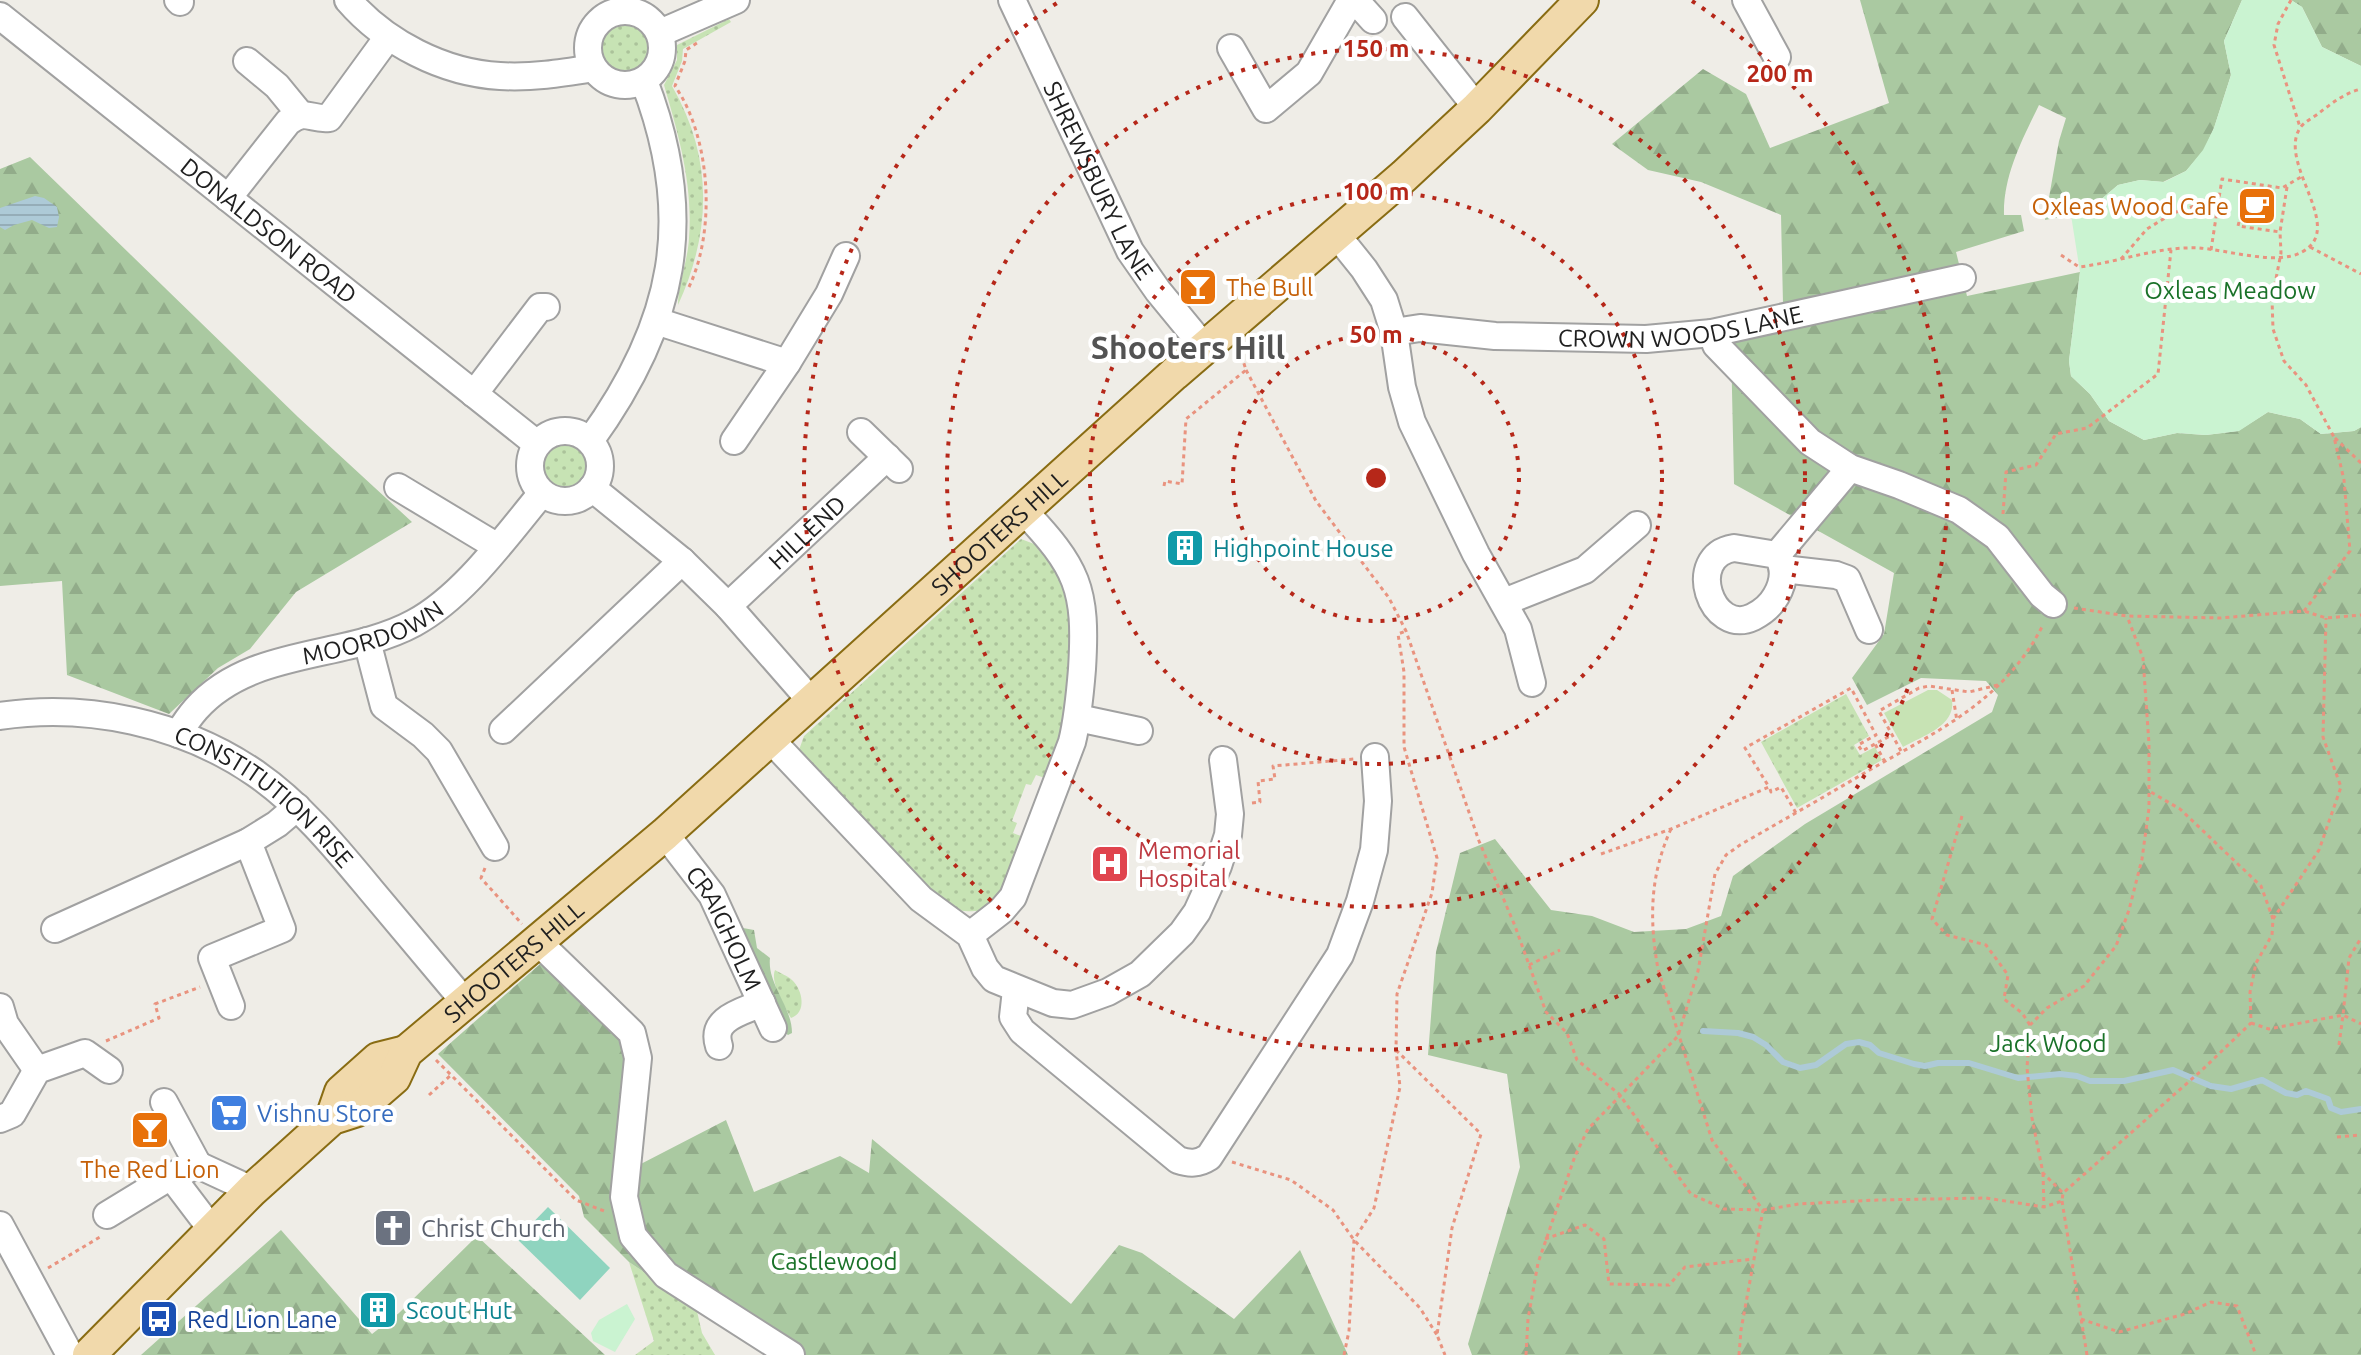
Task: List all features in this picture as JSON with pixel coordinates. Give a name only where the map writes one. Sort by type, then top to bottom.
[{"type":"main road","name":"SHOOTERS HILL","points":[[89,1355],[252,1190],[332,1118],[357,1110],[420,1054],[464,1001],[529,932],[665,834],[1022,509],[1220,346],[1336,234],[1477,108],[1582,0]]},
{"type":"street","points":[[348,0],[388,37],[420,54],[460,69],[499,76],[543,76],[593,68]]},
{"type":"street","points":[[660,33],[736,0]]},
{"type":"street","name":"SHREWSBURY LANE","points":[[1012,0],[1130,251],[1158,291],[1220,346]]},
{"type":"street","points":[[1231,48],[1266,109],[1309,73],[1353,0],[1373,20]]},
{"type":"street","points":[[1746,0],[1777,57]]},
{"type":"street","points":[[602,8],[647,17],[660,33],[662,55],[652,74],[644,81],[633,85],[611,83],[593,68],[588,45],[602,8]]},
{"type":"street","name":"DONALDSON ROAD","points":[[0,16],[537,444]]},
{"type":"street","points":[[1405,17],[1477,108]]},
{"type":"street","points":[[228,198],[288,122],[300,114],[329,118],[388,37]]},
{"type":"street","points":[[247,61],[277,86],[300,114]]},
{"type":"street","points":[[590,441],[617,403],[640,360],[656,321],[668,278],[674,230],[673,191],[664,139],[644,81]]},
{"type":"street","points":[[1336,234],[1384,300],[1394,332],[1402,387],[1412,422],[1476,554],[1518,629],[1532,683]]},
{"type":"street","points":[[734,441],[829,294],[846,256]]},
{"type":"street","name":"CROWN WOODS LANE","points":[[1394,332],[1420,328],[1495,336],[1646,339],[1712,333],[1962,278]]},
{"type":"street","points":[[474,394],[540,307],[546,307]]},
{"type":"street","points":[[656,321],[787,363]]},
{"type":"street","points":[[1712,333],[1716,345],[1819,449],[1850,468],[1959,510],[1997,537],[2053,604]]},
{"type":"street","points":[[569,431],[590,441],[599,459],[600,469],[592,488],[584,495],[563,501],[542,493],[534,483],[530,470],[531,456],[537,444],[546,436],[569,431]]},
{"type":"street","name":"HILLEND","points":[[728,606],[893,463],[861,432]]},
{"type":"street","points":[[1850,468],[1780,562],[1847,579],[1869,630]]},
{"type":"street","points":[[398,487],[496,546]]},
{"type":"street","points":[[592,488],[682,561],[728,606],[812,702]]},
{"type":"street","name":"MOORDOWN","points":[[178,734],[196,708],[221,688],[251,672],[367,641],[414,624],[444,603],[542,493]]},
{"type":"street","points":[[970,935],[1001,911],[1025,902],[1078,718],[1085,625],[1079,587],[1067,561],[1022,509]]},
{"type":"street","points":[[1504,602],[1585,570],[1637,525]]},
{"type":"street","points":[[503,730],[682,561]]},
{"type":"street","points":[[367,641],[384,706],[439,751],[495,847]]},
{"type":"street","name":"CONSTITUTION RISE","points":[[0,716],[75,713],[130,720],[210,747],[255,773],[297,807],[334,846],[464,1001]]},
{"type":"street","points":[[1078,718],[1139,731]]},
{"type":"street","points":[[771,740],[921,899],[970,935],[985,968],[994,979],[1053,1003],[1072,1005],[1116,988],[1157,959],[1182,933],[1208,889],[1228,835],[1223,760]]},
{"type":"street","points":[[1016,990],[1013,1017],[1022,1031],[1178,1160],[1200,1162],[1209,1157],[1340,955],[1374,850],[1378,801],[1375,757]]},
{"type":"street","points":[[55,929],[248,842],[297,807]]},
{"type":"street","name":"CRAIGHOLM","points":[[665,834],[712,895],[773,1028]]},
{"type":"street","points":[[231,1006],[212,958],[282,929],[248,842]]},
{"type":"street","points":[[529,932],[632,1033],[638,1058],[624,1197],[633,1236],[666,1275],[791,1355]]},
{"type":"street","points":[[719,1046],[716,1035],[721,1024],[762,1003]]},
{"type":"street","points":[[2,1019],[37,1070]]},
{"type":"street","points":[[0,1119],[12,1114],[37,1070],[85,1053],[109,1070]]},
{"type":"street","points":[[164,1102],[198,1165],[252,1190]]},
{"type":"street","points":[[107,1215],[171,1176],[198,1165]]},
{"type":"street","points":[[171,1176],[212,1230]]},
{"type":"street","points":[[0,1225],[70,1355]]},
{"type":"path","points":[[2061,255],[2079,267],[2171,248],[2280,258],[2294,256],[2310,247],[2318,229],[2316,215],[2301,177],[2295,143],[2300,127],[2274,45],[2278,24],[2291,0]]},
{"type":"path","points":[[688,289],[703,241],[705,197],[698,135],[675,86],[686,50],[699,42]]},
{"type":"path","points":[[2300,127],[2340,97],[2361,89]]},
{"type":"path","points":[[2211,250],[2222,179],[2287,187],[2301,177]]},
{"type":"path","points":[[2287,187],[2280,232],[2280,258],[2272,299],[2273,329],[2284,361],[2306,385],[2334,437],[2344,480],[2350,551],[2304,611]]},
{"type":"path","points":[[2118,261],[2147,229],[2173,213],[2219,198]]},
{"type":"path","points":[[2239,222],[2238,226],[2280,232]]},
{"type":"path","points":[[2310,247],[2361,274]]},
{"type":"path","points":[[1997,537],[2002,523],[2006,472],[2036,465],[2056,434],[2087,428],[2158,374],[2171,248]]},
{"type":"path","points":[[1220,346],[1240,350],[1246,370],[1316,501],[1389,598],[1406,631],[1479,841],[1546,1012],[1567,1033],[1577,1060],[1619,1094],[1691,1194],[1724,1209],[1763,1210],[1799,1204],[1986,1198],[2044,1207],[2062,1201]]},
{"type":"path","points":[[1164,486],[1165,481],[1182,484],[1186,419],[1246,370]]},
{"type":"path","points":[[2334,437],[2361,463]]},
{"type":"path","points":[[1526,1355],[1528,1319],[1545,1239],[1575,1156],[1588,1129],[1678,1036],[1698,971],[1719,863],[1740,845],[1957,721],[2002,684],[2021,662],[2053,604],[2127,616],[2220,618],[2304,611],[2326,618],[2361,615]]},
{"type":"path","points":[[2030,1025],[2047,1008],[2084,986],[2116,946],[2142,859],[2149,791],[2149,744],[2143,658],[2127,616]]},
{"type":"path","points":[[2273,919],[2319,850],[2341,787],[2323,737],[2326,618]]},
{"type":"path","points":[[1344,1355],[1349,1331],[1354,1240],[1374,1208],[1400,1087],[1396,1050],[1397,994],[1432,893],[1437,858],[1404,747],[1404,672],[1398,634],[1406,631]]},
{"type":"path","points":[[1902,752],[1879,711],[1919,688],[1929,686],[1969,692],[2002,684]]},
{"type":"path","points":[[1796,813],[1781,787],[1771,792],[1745,748],[1851,688],[1876,735],[1858,745],[1862,751],[1892,735]]},
{"type":"path","points":[[1952,690],[1957,721]]},
{"type":"path","points":[[1875,744],[1885,762]]},
{"type":"path","points":[[1228,805],[1260,802],[1258,781],[1275,779],[1273,766],[1375,757]]},
{"type":"path","points":[[1601,854],[1671,829],[1769,787]]},
{"type":"path","points":[[2087,1355],[2063,1193],[2251,1023],[2250,992],[2256,963],[2272,935],[2273,919],[2261,886],[2180,809],[2149,791]]},
{"type":"path","points":[[1962,816],[1932,919],[1947,935],[1986,945],[2008,975],[2004,999],[2022,1013],[2030,1025],[2027,1068],[2043,1173],[2044,1207]]},
{"type":"path","points":[[1671,829],[1659,855],[1652,913],[1658,969],[1712,1140],[1763,1210],[1739,1355]]},
{"type":"path","points":[[495,847],[481,878],[529,932]]},
{"type":"path","points":[[2339,1045],[2349,958],[2361,938]]},
{"type":"path","points":[[1529,965],[1560,950]]},
{"type":"path","points":[[108,1040],[159,1018],[155,1004],[202,987],[212,958]]},
{"type":"path","points":[[2251,1023],[2269,1029],[2343,1015],[2361,1024]]},
{"type":"path","points":[[1396,1050],[1481,1134],[1452,1228],[1437,1335]]},
{"type":"path","points":[[420,1054],[450,1075],[576,1200]]},
{"type":"path","points":[[429,1095],[450,1075]]},
{"type":"path","points":[[2337,1137],[2361,1135]]},
{"type":"path","points":[[1209,1157],[1291,1180],[1333,1210],[1354,1240],[1420,1308],[1445,1355]]},
{"type":"path","points":[[2043,1173],[2063,1193]]},
{"type":"path","points":[[29,1280],[115,1228],[107,1215]]},
{"type":"path","points":[[1545,1239],[1585,1225],[1604,1239],[1609,1284],[1669,1285],[1685,1267],[1754,1258]]},
{"type":"path","points":[[2081,1319],[2119,1332],[2185,1314],[2211,1302],[2237,1306],[2256,1355]]},
{"type":"green space","name":"Jack Wood","points":[[1860,0],[2242,0],[2224,41],[2231,75],[2214,128],[2204,150],[2186,171],[2163,182],[2140,180],[2118,185],[2098,202],[2071,215],[2045,220],[2066,118],[2039,105],[2015,158],[2005,201],[2004,215],[2021,215],[2024,231],[1956,252],[1967,296],[2080,272],[2069,361],[2071,376],[2090,394],[2109,421],[2144,440],[2177,433],[2206,435],[2238,431],[2268,412],[2300,419],[2321,434],[2354,431],[2361,427],[2361,1355],[1472,1355],[1468,1344],[1520,1167],[1507,1074],[1428,1055],[1436,952],[1460,853],[1495,839],[1551,910],[1592,916],[1634,932],[1686,929],[1721,916],[1733,876],[1805,824],[1992,712],[1998,695],[1986,681],[1921,678],[1867,705],[1852,678],[1884,634],[1894,573],[1734,484],[1731,344],[1783,304],[1781,215],[1701,182],[1648,170],[1612,144],[1703,69],[1746,94],[1770,148],[1889,103]]},
{"type":"green space","name":"Oxleas Meadow","points":[[2242,0],[2291,0],[2302,7],[2322,47],[2361,66],[2361,427],[2354,431],[2321,434],[2300,419],[2268,412],[2239,431],[2206,435],[2177,433],[2144,440],[2109,421],[2090,394],[2071,376],[2069,361],[2080,272],[2071,215],[2098,202],[2118,185],[2140,180],[2164,182],[2186,171],[2203,150],[2214,128],[2231,75],[2224,41]]},
{"type":"green space","points":[[2291,0],[2361,0],[2361,66],[2322,47],[2302,7]]},
{"type":"green space","points":[[625,19],[636,21],[646,28],[653,38],[653,60],[646,70],[636,77],[625,79],[614,77],[604,70],[597,60],[595,49],[597,38],[604,28],[614,21]]},
{"type":"green space","points":[[729,19],[731,22],[683,49],[682,61],[672,86],[695,140],[703,194],[697,250],[678,305],[688,246],[689,199],[680,142],[664,85],[677,60],[677,45]]},
{"type":"green space","points":[[30,157],[298,417],[412,522],[296,592],[250,649],[218,668],[169,714],[67,675],[62,581],[0,586],[0,169]]},
{"type":"green space","points":[[565,439],[576,441],[584,447],[590,455],[590,477],[584,485],[576,491],[565,493],[554,491],[546,485],[540,477],[538,466],[540,455],[546,447],[554,441]]},
{"type":"green space","points":[[1021,539],[1042,547],[1068,590],[1073,631],[1064,732],[1045,778],[1036,775],[1031,785],[1026,784],[1012,821],[1017,823],[1013,833],[1021,836],[1002,889],[990,906],[982,910],[949,911],[800,760],[799,750],[804,736]]},
{"type":"green space","points":[[1928,690],[1937,690],[1952,700],[1949,717],[1936,729],[1903,747],[1884,713]]},
{"type":"green space","points":[[1846,694],[1869,736],[1854,745],[1860,755],[1875,747],[1882,760],[1797,808],[1761,742]]},
{"type":"green space","points":[[743,928],[754,930],[757,948],[770,958],[772,977],[791,1023],[792,1033],[788,1035],[740,932]]},
{"type":"green space","name":"Castlewood","points":[[556,950],[646,1037],[635,1167],[726,1120],[754,1192],[840,1156],[869,1173],[872,1139],[1071,1304],[1119,1245],[1142,1253],[1234,1319],[1300,1250],[1348,1355],[802,1355],[696,1307],[629,1262],[584,1217],[579,1196],[438,1054]]},
{"type":"green space","points":[[775,970],[792,980],[801,995],[799,1011],[791,1018],[776,987]]},
{"type":"green space","points":[[548,1207],[610,1268],[580,1300],[517,1239]]},
{"type":"green space","points":[[281,1230],[372,1334],[399,1313],[477,1236],[605,1355],[141,1355]]},
{"type":"green space","points":[[629,1262],[696,1307],[702,1333],[715,1355],[635,1355],[654,1341]]},
{"type":"green space","points":[[627,1304],[635,1319],[615,1352],[593,1341],[591,1333],[599,1320]]},
{"type":"water","points":[[35,196],[57,207],[57,227],[49,228],[32,220],[5,230],[0,227],[0,208]]},
{"type":"waterway","points":[[1703,1031],[1753,1037],[1783,1062],[1800,1068],[1816,1065],[1846,1044],[1859,1042],[1870,1045],[1879,1053],[1914,1064],[1969,1063],[2018,1078],[2060,1074],[2090,1081],[2124,1081],[2173,1070],[2211,1086],[2231,1089],[2262,1080],[2286,1093],[2297,1095],[2306,1091],[2328,1099],[2331,1108],[2341,1112],[2361,1109]]},
{"type":"place","name":"Oxleas Wood Cafe","points":[[2257,206]]},
{"type":"place","name":"The Bull","points":[[1198,287]]},
{"type":"place","name":"Highpoint House","points":[[1185,548]]},
{"type":"place","name":"Memorial Hospital","points":[[1110,864]]},
{"type":"place","name":"Vishnu Store","points":[[229,1113]]},
{"type":"place","name":"The Red Lion","points":[[150,1130]]},
{"type":"place","name":"Christ Church","points":[[393,1228]]},
{"type":"place","name":"Scout Hut","points":[[378,1310]]},
{"type":"place","name":"Red Lion Lane","points":[[159,1319]]},
{"type":"district","name":"Shooters Hill","points":[[1188,347]]}]
